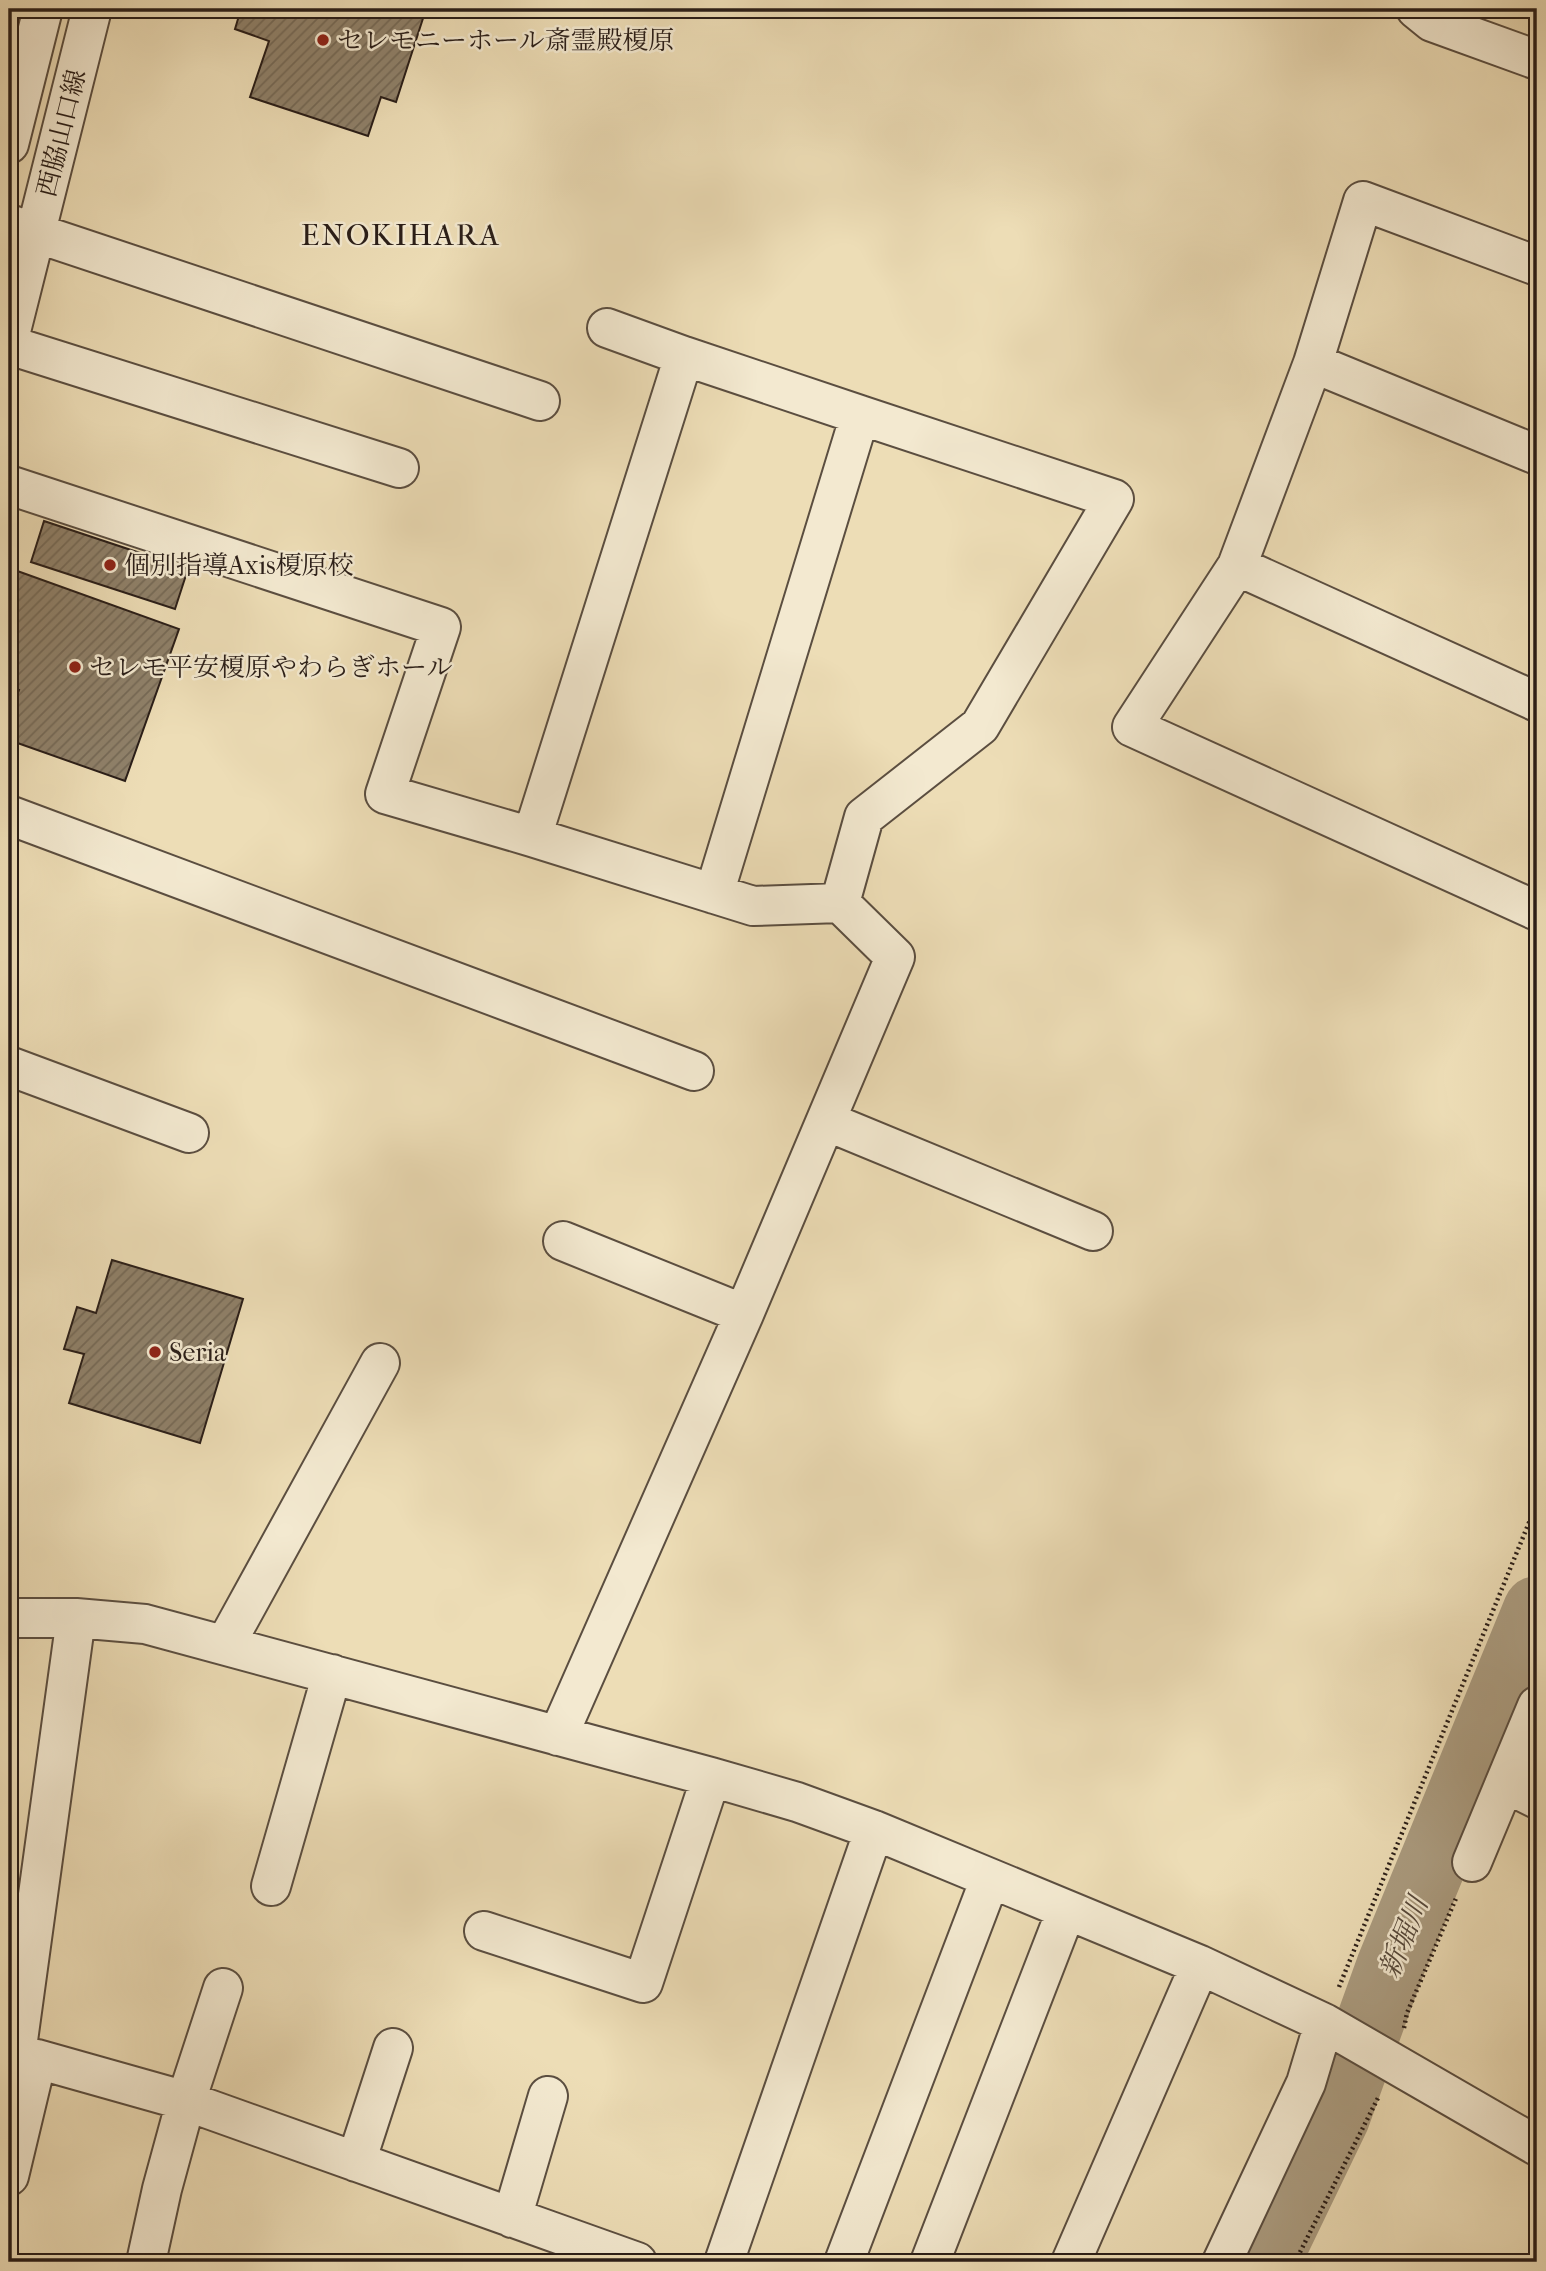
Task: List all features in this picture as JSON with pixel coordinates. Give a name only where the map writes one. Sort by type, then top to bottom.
[{"type":"street","name":"西脇山口線","points":[[9,339],[22,230],[92,9]]},
{"type":"street","points":[[1416,9],[1432,22],[1537,60]]},
{"type":"street","name":"西脇山口線","points":[[9,144],[30,16]]},
{"type":"street","points":[[1537,266],[1363,201],[1313,363],[1237,566],[1132,727],[1537,911]]},
{"type":"street","points":[[22,230],[540,401]]},
{"type":"street","points":[[607,328],[1114,499],[980,726],[864,817],[840,903]]},
{"type":"street","points":[[9,345],[399,468]]},
{"type":"street","points":[[531,837],[684,356]]},
{"type":"street","points":[[1313,363],[1537,455]]},
{"type":"street","points":[[714,894],[860,415]]},
{"type":"street","points":[[9,485],[440,627],[385,794],[752,906],[840,903],[895,957],[744,1314],[558,1736]]},
{"type":"street","points":[[1237,566],[1537,702]]},
{"type":"street","points":[[9,815],[694,1071]]},
{"type":"street","points":[[9,1066],[189,1133]]},
{"type":"street","points":[[826,1121],[1093,1231]]},
{"type":"street","points":[[563,1241],[744,1314]]},
{"type":"street","points":[[225,1645],[380,1363]]},
{"type":"street","points":[[9,1618],[76,1618],[145,1624],[797,1802],[874,1830],[1200,1965],[1329,2026],[1537,2146]]},
{"type":"street","points":[[9,2176],[21,2056],[76,1618]]},
{"type":"street","points":[[271,1886],[332,1674]]},
{"type":"street","points":[[1472,1862],[1521,1791],[1537,1706]]},
{"type":"street","points":[[484,1931],[643,1983],[711,1777]]},
{"type":"street","points":[[724,2262],[874,1830]]},
{"type":"street","points":[[844,2262],[990,1879]]},
{"type":"street","points":[[930,2262],[1066,1911]]},
{"type":"street","points":[[1071,2262],[1200,1965]]},
{"type":"street","points":[[146,2262],[186,2101],[223,1988]]},
{"type":"street","points":[[1222,2262],[1306,2083],[1329,2026]]},
{"type":"street","points":[[356,2162],[393,2048]]},
{"type":"street","points":[[21,2056],[186,2101],[637,2262]]},
{"type":"street","points":[[512,2218],[548,2096]]},
{"type":"path","points":[[1329,2026],[1537,1503]]},
{"type":"path","points":[[1295,2262],[1391,2061],[1407,2013],[1472,1862]]},
{"type":"building","points":[[241,9],[426,9],[396,102],[381,97],[368,136],[250,97],[269,41],[235,29]]},
{"type":"building","name":"個別指導Axis榎原校","points":[[44,521],[188,569],[175,609],[31,562]]},
{"type":"building","points":[[9,568],[179,629],[125,781],[9,740],[9,718],[19,690],[9,687]]},
{"type":"building","points":[[112,1260],[243,1299],[200,1443],[69,1403],[84,1354],[64,1349],[77,1307],[96,1313]]},
{"type":"waterway","name":"新堀川","points":[[1266,2262],[1336,2117],[1390,1967],[1537,1610]]},
{"type":"place","name":"セレモニーホール斎霊殿榎原","points":[[323,40]]},
{"type":"place","name":"個別指導Axis榎原校","points":[[110,565]]},
{"type":"place","name":"セレモ平安榎原やわらぎホール","points":[[75,667]]},
{"type":"place","name":"Seria","points":[[155,1352]]},
{"type":"district","name":"ENOKIHARA","points":[[401,235]]}]
